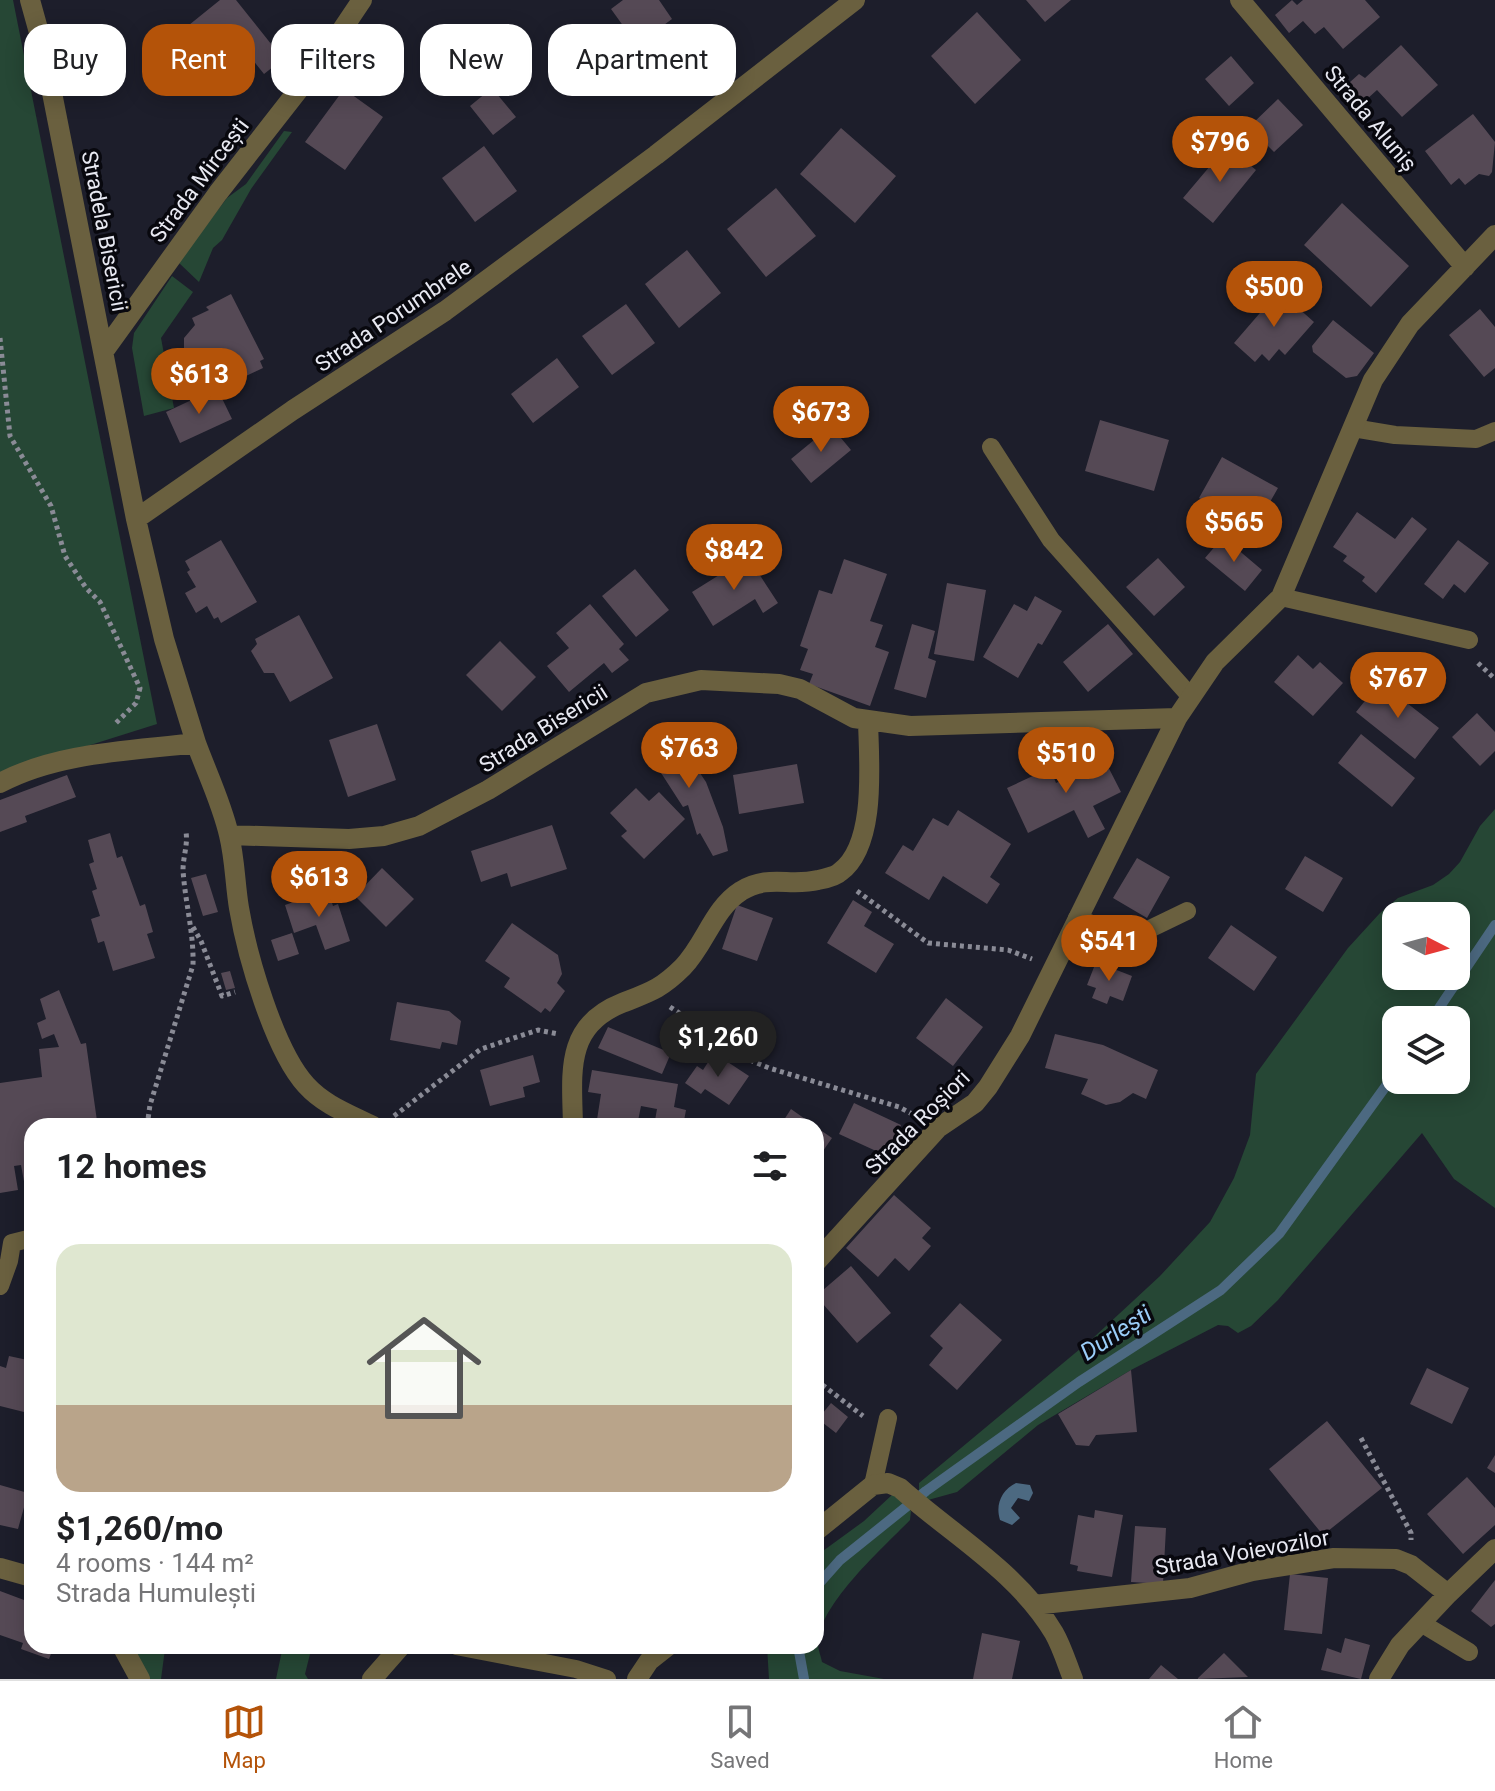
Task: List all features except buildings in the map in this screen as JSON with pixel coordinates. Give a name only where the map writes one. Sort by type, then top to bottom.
[{"type":"street","name":"Stradela Bisericii","points":[[30,0],[43,47],[136,519]]},
{"type":"street","name":"Strada Mircești","points":[[104,351],[218,193],[321,61],[362,0]]},
{"type":"street","name":"Strada Porumbrele","points":[[136,519],[293,410],[445,311],[656,155],[855,0]]},
{"type":"street","name":"Strada Aluniș","points":[[1240,0],[1465,267]]},
{"type":"street","name":"Strada Roșiori","points":[[824,1253],[938,1128],[975,1103],[988,1087],[1020,1036],[1177,718],[1215,662],[1281,597],[1373,380],[1410,324],[1495,235]]},
{"type":"street","points":[[136,519],[164,639],[229,835],[243,931],[272,1023],[304,1084],[338,1110],[356,1118]]},
{"type":"street","name":"Strada Bisericii","points":[[229,835],[349,839],[384,836],[419,826],[488,790],[646,693],[693,681],[724,679],[779,684],[800,689],[854,718],[910,726],[1177,718]]},
{"type":"street","points":[[573,1118],[573,1066],[578,1039],[592,1019],[666,985],[689,961],[724,903],[738,893],[756,882],[816,881],[840,873],[855,853],[869,797],[868,721]]},
{"type":"street","points":[[0,783],[62,762],[196,743]]},
{"type":"street","points":[[824,1526],[887,1485],[924,1509],[998,1570],[1034,1605],[1055,1634],[1073,1679]]},
{"type":"street","points":[[1379,1679],[1400,1645],[1495,1549]]},
{"type":"street","name":"Strada Voievozilor","points":[[1034,1605],[1190,1588],[1252,1571],[1334,1558],[1396,1559],[1411,1565],[1448,1594]]},
{"type":"street","points":[[0,1568],[24,1575]]},
{"type":"street","points":[[126,1654],[140,1679]]},
{"type":"street","points":[[372,1679],[394,1654]]},
{"type":"street","points":[[637,1679],[658,1654]]},
{"type":"lane","points":[[1353,428],[1395,435],[1476,439],[1495,431]]},
{"type":"lane","points":[[991,447],[1051,540],[1191,697]]},
{"type":"lane","points":[[1281,597],[1469,640]]},
{"type":"lane","points":[[1077,918],[1129,939],[1187,911]]},
{"type":"lane","points":[[0,1286],[12,1243],[24,1240]]},
{"type":"lane","points":[[887,1425],[887,1485]]},
{"type":"lane","points":[[1421,1623],[1469,1652]]},
{"type":"lane","points":[[498,1654],[576,1669],[607,1679]]},
{"type":"path","points":[[0,338],[10,436],[51,506],[65,556],[86,588],[100,602],[140,688],[136,703],[107,731]]},
{"type":"path","points":[[148,1118],[193,965],[194,947],[183,867],[188,843],[186,832]]},
{"type":"path","points":[[840,873],[854,889],[928,943],[1008,950],[1052,968]]},
{"type":"path","points":[[190,923],[201,941],[222,996],[235,992]]},
{"type":"path","points":[[649,994],[752,1061],[899,1107],[938,1128]]},
{"type":"path","points":[[390,1118],[481,1049],[538,1030],[578,1039]]},
{"type":"path","points":[[824,1385],[887,1425]]},
{"type":"path","points":[[1361,1438],[1411,1533],[1411,1565]]},
{"type":"green space","points":[[0,0],[13,0],[24,55],[24,96],[32,96],[157,724],[0,776]]},
{"type":"green space","points":[[284,131],[292,132],[251,189],[222,240],[213,248],[199,282],[178,262],[227,198],[246,184]]},
{"type":"green space","points":[[172,276],[193,292],[161,338],[174,408],[144,416],[132,348],[134,333]]},
{"type":"green space","points":[[1495,809],[1495,1208],[1454,1179],[1422,1133],[1278,1300],[1251,1326],[1238,1333],[1228,1326],[1218,1325],[1131,1370],[1038,1425],[957,1492],[928,1500],[919,1492],[919,1483],[1092,1339],[1160,1276],[1210,1222],[1234,1178],[1250,1135],[1256,1074],[1348,948],[1380,913],[1382,911],[1382,990],[1470,990],[1470,902],[1393,902],[1433,885],[1460,862],[1480,826]]},
{"type":"green space","points":[[893,1494],[911,1511],[910,1520],[854,1578],[824,1623],[824,1550],[864,1521]]},
{"type":"green space","points":[[134,1654],[164,1654],[161,1679],[147,1679]]},
{"type":"green space","points":[[281,1654],[310,1654],[305,1674],[308,1679],[276,1679]]},
{"type":"green space","points":[[767,1654],[820,1654],[822,1662],[840,1671],[884,1679],[769,1679]]},
{"type":"water","points":[[1016,1483],[1030,1485],[1033,1493],[1029,1501],[1018,1498],[1011,1508],[1020,1518],[1012,1525],[1000,1520],[998,1508],[1003,1494]]},
{"type":"waterway","name":"Durlești","points":[[1440,1006],[1495,925]]},
{"type":"waterway","name":"Durlești","points":[[824,1578],[840,1560],[926,1491],[1079,1382],[1221,1290],[1279,1234],[1382,1091]]},
{"type":"waterway","name":"Durlești","points":[[799,1654],[804,1679]]}]
